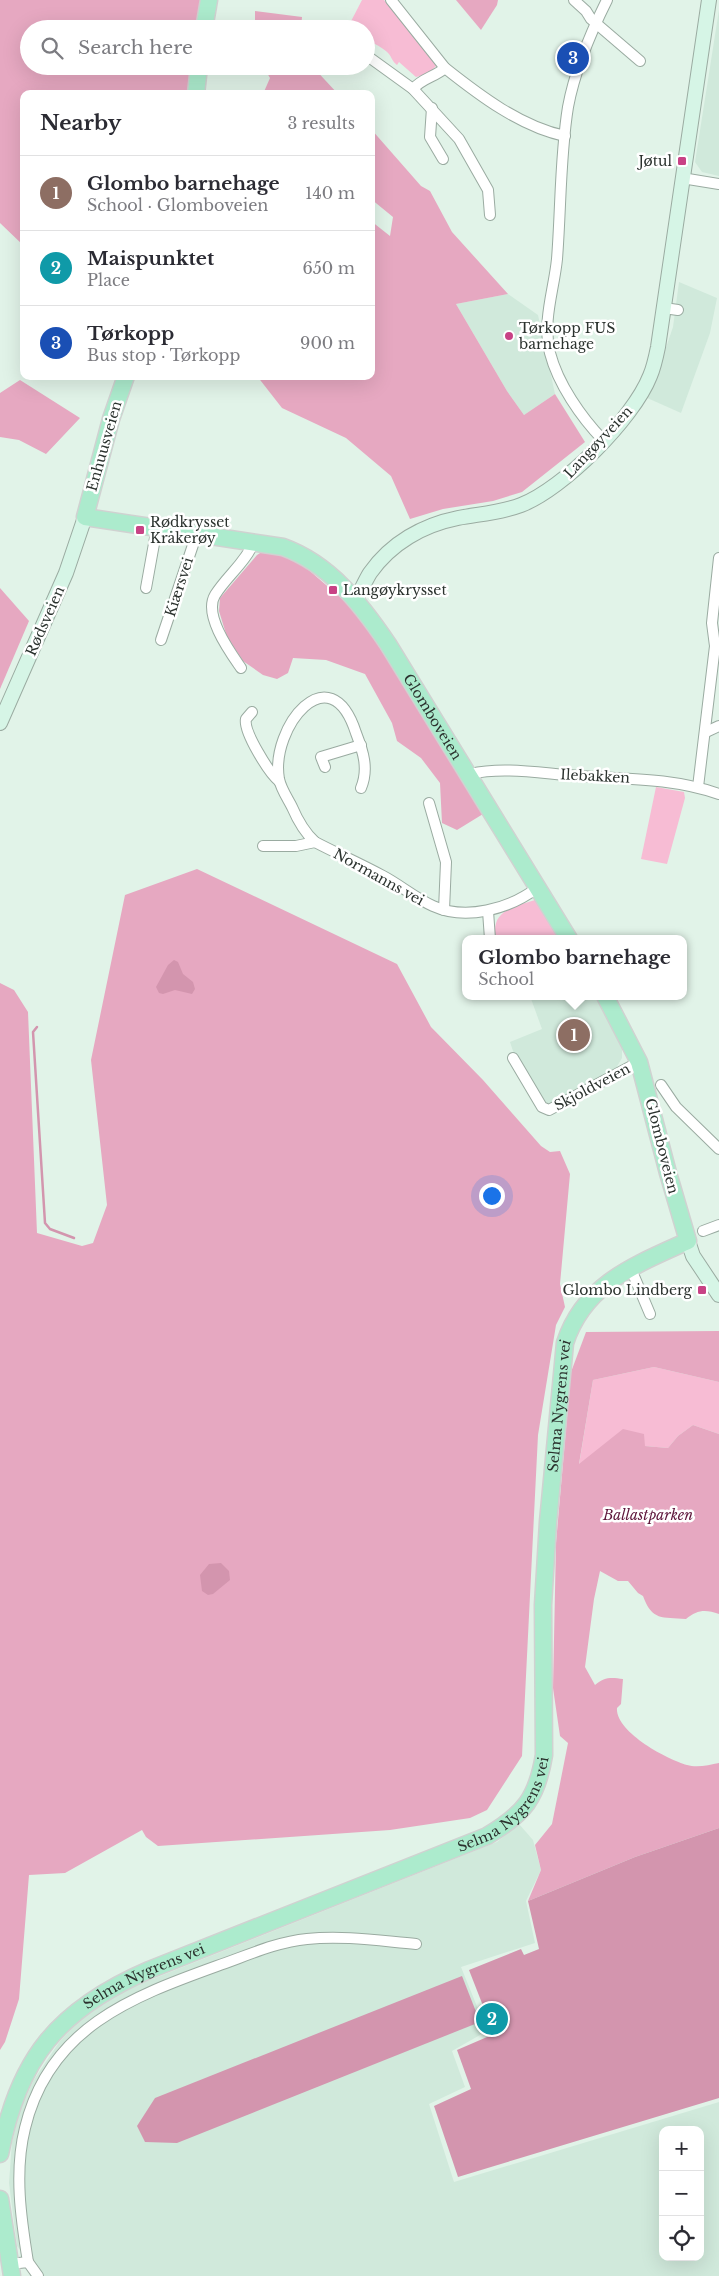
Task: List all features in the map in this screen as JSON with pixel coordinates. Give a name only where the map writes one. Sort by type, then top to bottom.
[{"type":"main road","points":[[206,20],[209,0]]},
{"type":"main road","name":"Langøyveien","points":[[350,594],[401,541],[426,527],[450,520],[511,508],[545,492],[581,463],[603,440],[630,409],[650,376],[658,347],[709,0]]},
{"type":"main road","points":[[196,90],[198,75]]},
{"type":"main road","name":"Enhuusveien","points":[[85,517],[111,419],[125,380]]},
{"type":"main road","name":"Glomboveien","points":[[85,517],[282,547],[302,556],[350,594],[388,644],[470,774],[566,935]]},
{"type":"main road","name":"Rødsveien","points":[[0,723],[66,572],[85,517]]},
{"type":"main road","name":"Glomboveien","points":[[607,1000],[639,1062],[668,1173],[693,1256],[719,1295]]},
{"type":"main road","name":"Selma Nygrens vei","points":[[0,2154],[6,2120],[16,2091],[29,2066],[56,2030],[74,2013],[104,1991],[149,1970],[487,1836],[507,1824],[526,1806],[541,1775],[544,1755],[543,1604],[548,1522],[565,1343],[571,1324],[582,1306],[608,1282],[688,1241]]},
{"type":"main road","points":[[0,2200],[11,2270]]},
{"type":"street","points":[[391,0],[445,68],[504,110],[553,133],[565,136]]},
{"type":"street","points":[[574,0],[595,23],[640,61]]},
{"type":"street","points":[[603,440],[560,379],[553,363],[547,321],[556,261],[569,106],[575,80],[595,23],[607,0]]},
{"type":"street","points":[[375,62],[413,89],[458,139],[488,190],[490,215]]},
{"type":"street","points":[[413,89],[420,81],[445,68]]},
{"type":"street","points":[[432,108],[430,137],[444,159]]},
{"type":"street","points":[[682,178],[719,184]]},
{"type":"street","points":[[664,308],[678,310]]},
{"type":"street","points":[[146,588],[157,527]]},
{"type":"street","name":"Kiærsvei","points":[[161,640],[197,533]]},
{"type":"street","points":[[241,668],[218,628],[212,604],[215,595],[246,556],[254,542]]},
{"type":"street","points":[[698,787],[717,641],[712,623],[719,558]]},
{"type":"street","name":"Normanns vei","points":[[279,781],[278,765],[288,730],[296,713],[315,699],[324,698],[343,705],[352,720],[360,745],[366,776],[361,788]]},
{"type":"street","name":"Normanns vei","points":[[252,712],[246,719],[246,730],[269,770],[279,781],[306,834],[315,842],[384,876],[424,902],[444,910],[466,913],[488,910],[525,897],[537,888]]},
{"type":"street","points":[[706,732],[719,726]]},
{"type":"street","points":[[325,768],[321,757],[360,745]]},
{"type":"street","name":"Ilebakken","points":[[470,774],[498,770],[658,780],[698,787],[719,794]]},
{"type":"street","name":"Normanns vei","points":[[429,803],[446,862],[444,910]]},
{"type":"street","points":[[263,846],[296,846],[315,842]]},
{"type":"street","points":[[488,910],[490,935]]},
{"type":"street","name":"Skjoldveien","points":[[513,1058],[542,1107],[549,1110],[639,1062]]},
{"type":"street","points":[[661,1085],[676,1107],[719,1149]]},
{"type":"street","points":[[703,1231],[719,1225]]},
{"type":"street","points":[[632,1269],[650,1314]]},
{"type":"street","points":[[38,2276],[28,2262],[21,2213],[19,2172],[25,2126],[47,2074],[73,2040],[92,2024],[136,1997],[280,1944],[317,1938],[416,1944]]},
{"type":"street","points":[[11,2270],[28,2262]]},
{"type":"shaded area","points":[[362,0],[384,0],[437,65],[428,74],[416,77],[399,62],[397,65],[389,54],[375,44],[375,20],[352,20]]},
{"type":"shaded area","name":"Jøtul","points":[[719,10],[719,176],[702,172],[695,162]]},
{"type":"shaded area","points":[[679,282],[717,298],[710,333],[681,413],[645,397],[657,374],[673,327]]},
{"type":"shaded area","name":"Tørkopp FUS barnehage","points":[[508,294],[538,315],[555,394],[524,415],[507,391],[456,304]]},
{"type":"shaded area","points":[[656,787],[684,792],[685,798],[667,864],[641,859]]},
{"type":"shaded area","points":[[538,899],[560,935],[496,935],[495,925],[498,919],[502,913],[515,906]]},
{"type":"shaded area","points":[[174,960],[178,962],[183,974],[193,982],[195,989],[192,994],[175,990],[163,994],[159,993],[156,987],[168,965]]},
{"type":"shaded area","points":[[531,1000],[602,1000],[622,1040],[622,1058],[613,1073],[552,1106],[543,1104],[513,1051],[510,1042],[542,1029]]},
{"type":"shaded area","points":[[654,1367],[719,1382],[719,1434],[693,1425],[678,1436],[668,1448],[645,1446],[579,1465],[593,1380]]},
{"type":"shaded area","points":[[221,1563],[229,1571],[230,1580],[213,1594],[208,1595],[202,1591],[200,1575],[209,1564]]},
{"type":"shaded area","points":[[519,1824],[533,1840],[541,1870],[526,1901],[535,1943],[461,1967],[487,2031],[452,2051],[465,2087],[429,2104],[454,2182],[719,2102],[719,2276],[41,2276],[17,2246],[9,2183],[12,2142],[20,2110],[33,2081],[60,2041],[80,2020],[125,1990],[497,1842]]},
{"type":"shaded area","points":[[719,1828],[719,2098],[458,2177],[434,2106],[471,2089],[457,2050],[494,2034],[469,1970],[521,1949],[524,1955],[539,1949],[528,1901],[635,1857]]},
{"type":"shaded area","points":[[462,1976],[480,2022],[177,2143],[145,2142],[137,2126],[155,2098]]},
{"type":"green space","points":[[0,0],[207,0],[203,20],[20,20],[20,75],[193,75],[191,90],[20,90],[20,242],[0,223]]},
{"type":"green space","points":[[456,0],[498,0],[497,5],[481,30]]},
{"type":"green space","points":[[255,11],[302,17],[302,20],[255,20]]},
{"type":"green space","points":[[268,75],[320,75],[334,90],[265,90],[270,78]]},
{"type":"green space","points":[[375,134],[421,186],[430,191],[452,232],[508,294],[456,304],[507,391],[524,415],[555,394],[585,442],[522,492],[493,501],[443,509],[410,519],[391,476],[346,438],[282,408],[260,380],[375,380],[375,224],[390,236],[393,217],[375,202]]},
{"type":"green space","points":[[20,380],[80,418],[46,454],[19,440],[0,437],[0,393]]},
{"type":"green space","points":[[268,548],[296,559],[355,610],[428,722],[483,814],[457,830],[442,823],[440,783],[421,758],[397,741],[392,723],[365,674],[326,660],[293,658],[288,673],[277,679],[263,675],[243,661],[227,637],[219,611],[220,598],[257,555]]},
{"type":"green space","points":[[0,588],[29,621],[0,689]]},
{"type":"green space","points":[[197,869],[397,964],[431,1027],[483,1080],[541,1146],[550,1152],[560,1151],[570,1174],[560,1284],[565,1307],[556,1325],[538,1435],[522,1756],[487,1810],[470,1818],[390,1830],[158,1846],[146,1837],[142,1830],[65,1873],[29,1875],[19,1999],[5,2042],[0,2050],[0,983],[14,990],[28,1012],[37,1233],[82,1246],[93,1243],[107,1205],[91,1060],[125,895]]},
{"type":"green space","name":"Ballastparken","points":[[719,1331],[719,1382],[654,1367],[593,1380],[579,1464],[623,1429],[644,1434],[645,1446],[668,1448],[678,1436],[693,1425],[719,1434],[719,1614],[701,1611],[686,1619],[659,1616],[650,1610],[643,1596],[628,1581],[618,1581],[600,1571],[594,1599],[585,1667],[595,1685],[601,1680],[608,1678],[623,1679],[621,1704],[617,1708],[619,1717],[624,1726],[644,1744],[687,1765],[699,1766],[719,1763],[719,1828],[635,1857],[528,1901],[541,1870],[535,1845],[552,1824],[568,1743],[560,1736],[553,1688],[556,1543],[571,1372],[586,1332]]},
{"type":"waterway","points":[[37,1027],[33,1032],[45,1223],[50,1229],[74,1238]]},
{"type":"place","name":"Tørkopp","points":[[573,58]]},
{"type":"place","name":"Jøtul","points":[[682,161]]},
{"type":"place","name":"Tørkopp FUS barnehage","points":[[509,336]]},
{"type":"place","name":"Rødkrysset Kråkerøy","points":[[140,530]]},
{"type":"place","name":"Langøykrysset","points":[[333,590]]},
{"type":"place","name":"Glombo barnehage","points":[[574,1035]]},
{"type":"place","name":"Glombo Lindberg","points":[[702,1290]]},
{"type":"place","name":"Maispunktet","points":[[492,2019]]}]
